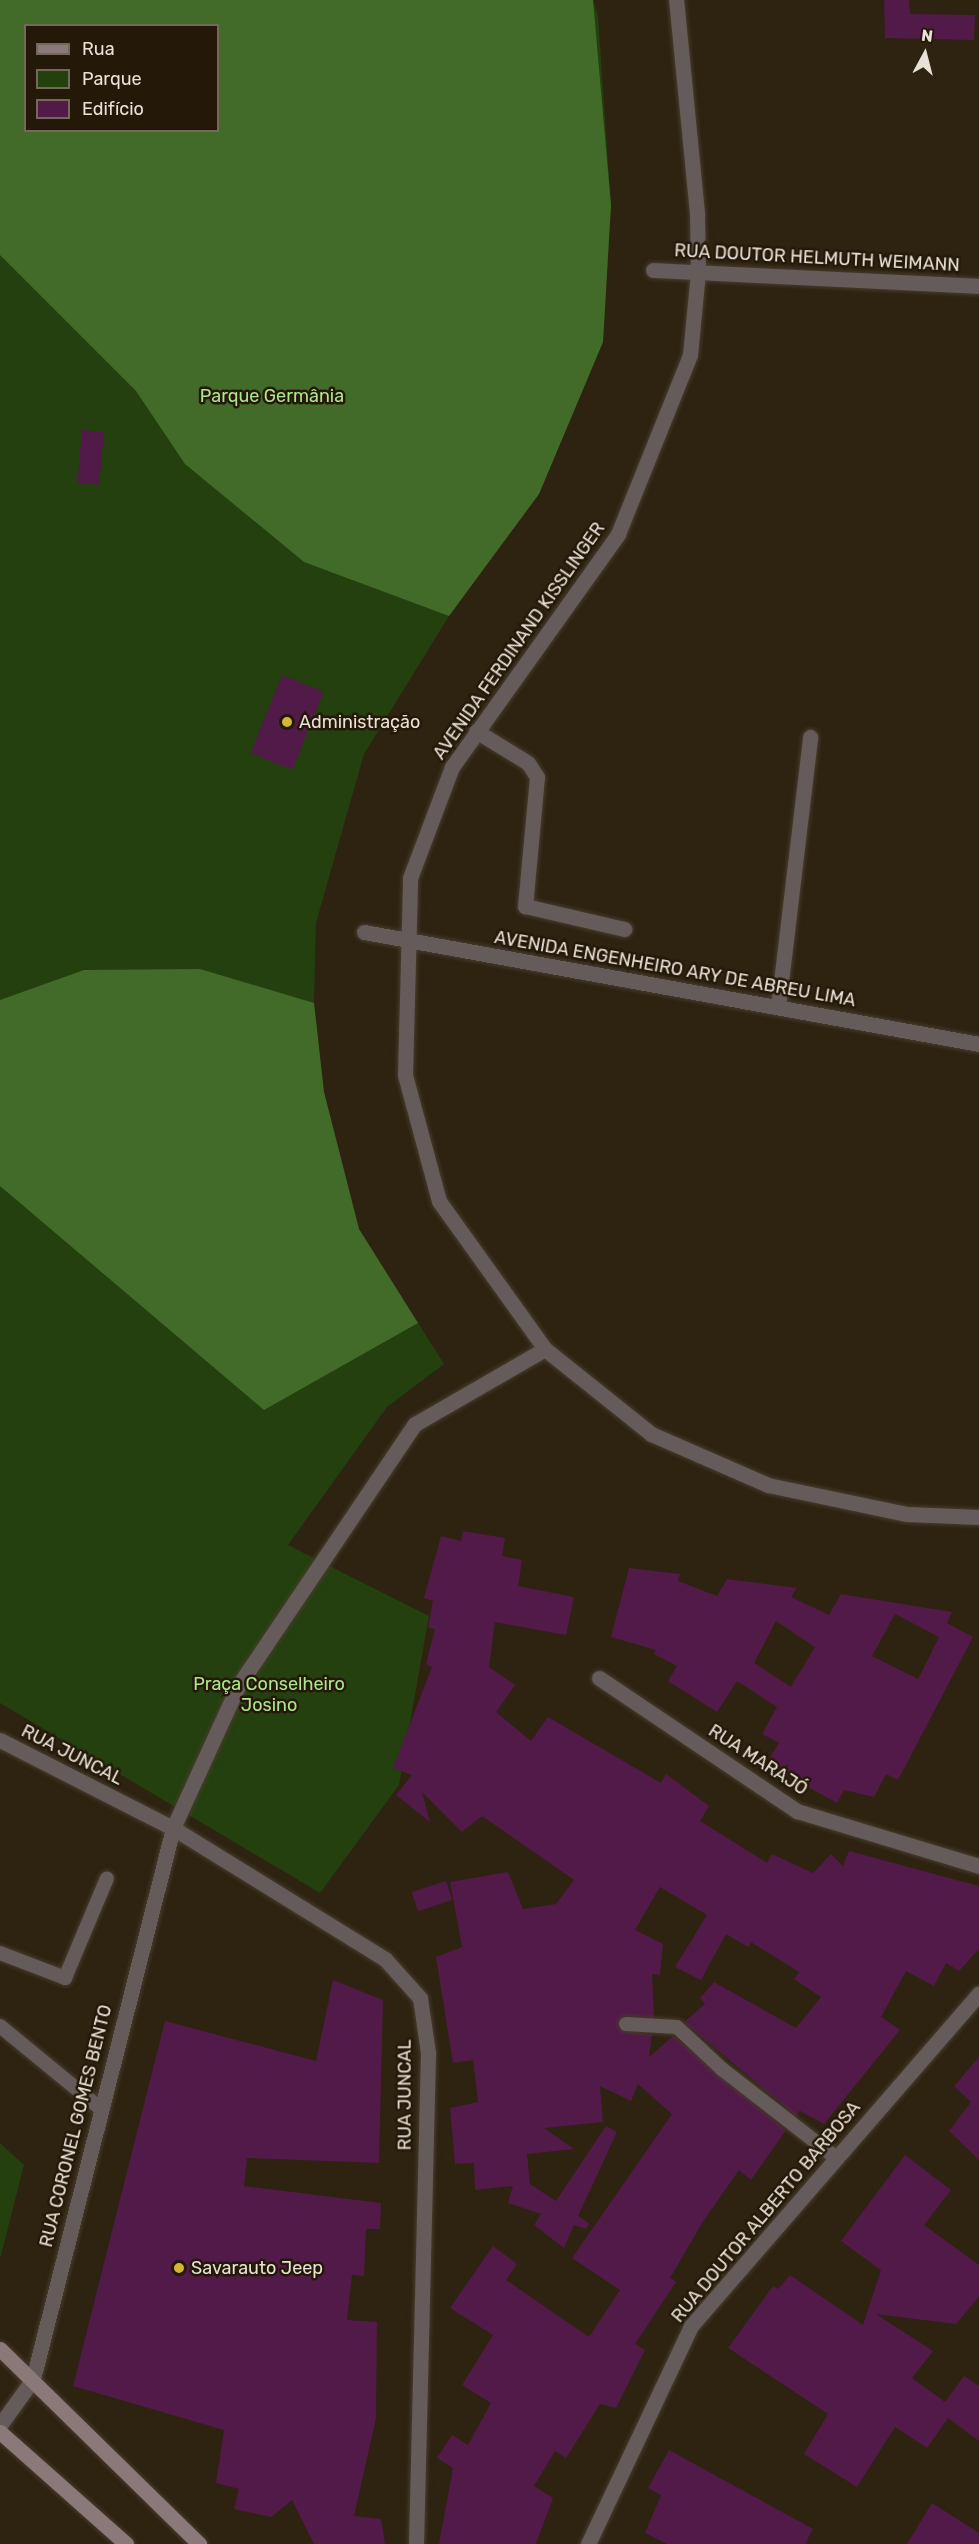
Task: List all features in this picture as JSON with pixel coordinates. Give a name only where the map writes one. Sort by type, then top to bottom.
[{"type":"main road","points":[[0,2349],[199,2544]]},
{"type":"main road","points":[[0,2432],[118,2541]]},
{"type":"street","name":"AVENIDA FERDINAND KISSLINGER","points":[[676,0],[698,272],[690,355],[618,534],[452,767],[410,878],[405,1076],[439,1201],[545,1349],[651,1434],[768,1485],[842,1504],[973,1517]]},
{"type":"street","name":"RUA DOUTOR HELMUTH WEIMANN","points":[[653,270],[979,286]]},
{"type":"street","points":[[476,731],[528,763],[537,777],[525,906],[624,929]]},
{"type":"street","points":[[777,1007],[810,737]]},
{"type":"street","name":"AVENIDA ENGENHEIRO ARY DE ABREU LIMA","points":[[364,932],[979,1044]]},
{"type":"street","name":"RUA CORONEL GOMES BENTO","points":[[0,2425],[33,2379],[173,1828],[238,1686],[415,1424],[545,1349]]},
{"type":"street","name":"RUA MARAJÓ","points":[[599,1678],[797,1811],[979,1866]]},
{"type":"street","name":"RUA JUNCAL","points":[[0,1740],[173,1828],[385,1959],[420,1998],[428,2053],[416,2544]]},
{"type":"street","name":"RUA DOUTOR ALBERTO BARBOSA","points":[[588,2544],[691,2326],[979,1994]]},
{"type":"lane","points":[[0,1953],[65,1978],[107,1878]]},
{"type":"lane","points":[[626,2024],[677,2026],[722,2069],[836,2157]]},
{"type":"lane","points":[[0,2026],[100,2108]]},
{"type":"green space","name":"Parque Germânia","points":[[0,0],[593,0],[598,16],[611,205],[603,342],[539,494],[449,616],[364,754],[316,923],[314,1003],[324,1092],[359,1229],[444,1364],[387,1407],[288,1545],[429,1616],[399,1785],[320,1893],[0,1703]]},
{"type":"green space","points":[[0,0],[593,0],[611,205],[603,342],[539,494],[449,616],[304,562],[185,464],[136,391],[0,255]]},
{"type":"green space","points":[[200,969],[314,1003],[324,1092],[359,1229],[418,1323],[264,1410],[0,1186],[0,1000],[84,970]]},
{"type":"green space","points":[[0,2143],[24,2165],[0,2259]]},
{"type":"building","points":[[884,0],[909,0],[910,14],[975,15],[974,40],[885,38]]},
{"type":"building","points":[[82,430],[104,432],[99,485],[77,483]]},
{"type":"building","name":"Administração","points":[[282,675],[324,692],[292,770],[251,753]]},
{"type":"building","points":[[463,1531],[505,1538],[502,1556],[522,1560],[518,1586],[574,1597],[566,1635],[495,1622],[489,1667],[515,1685],[496,1712],[531,1741],[548,1717],[661,1783],[666,1774],[709,1806],[700,1821],[767,1863],[772,1854],[813,1873],[831,1854],[843,1866],[849,1851],[979,1886],[979,1949],[959,1971],[946,1963],[934,1986],[906,1971],[881,2017],[900,2030],[824,2124],[800,2111],[796,2116],[684,2022],[705,2004],[700,1998],[714,1982],[796,2028],[821,1997],[794,1979],[799,1972],[751,1942],[748,1947],[726,1934],[701,1980],[675,1967],[707,1915],[660,1887],[635,1930],[663,1944],[660,1975],[652,1974],[654,2017],[623,2016],[618,2029],[652,2035],[649,2057],[673,2036],[786,2130],[751,2180],[739,2170],[702,2223],[670,2278],[676,2282],[635,2344],[645,2350],[616,2408],[600,2404],[566,2458],[555,2451],[534,2486],[553,2498],[536,2544],[439,2544],[453,2468],[437,2458],[452,2435],[468,2445],[491,2403],[462,2385],[493,2335],[450,2308],[493,2246],[517,2264],[506,2280],[589,2337],[620,2290],[572,2258],[672,2114],[638,2084],[631,2101],[600,2086],[603,2122],[544,2128],[574,2149],[527,2154],[530,2184],[556,2201],[606,2126],[617,2132],[578,2216],[589,2223],[586,2229],[574,2225],[564,2248],[534,2225],[541,2214],[508,2203],[513,2186],[475,2190],[474,2163],[455,2164],[450,2108],[478,2102],[473,2060],[453,2063],[436,1957],[462,1947],[450,1882],[508,1872],[523,1909],[556,1904],[574,1880],[482,1816],[462,1832],[422,1792],[430,1822],[396,1795],[412,1775],[393,1768],[432,1667],[426,1664],[435,1629],[428,1628],[433,1601],[424,1598],[441,1536],[461,1541]]},
{"type":"building","points":[[629,1568],[680,1574],[678,1581],[717,1596],[727,1579],[797,1588],[791,1597],[829,1615],[841,1594],[952,1612],[947,1623],[973,1637],[898,1780],[886,1774],[874,1797],[844,1790],[837,1803],[766,1764],[779,1743],[762,1734],[777,1707],[737,1681],[717,1712],[668,1681],[677,1666],[654,1654],[656,1650],[611,1637]],"holes":[[[895,1614],[939,1637],[918,1679],[872,1656]],[[776,1621],[815,1647],[791,1687],[754,1663]]]},
{"type":"building","points":[[446,1881],[452,1900],[418,1911],[412,1892]]},
{"type":"building","points":[[333,1980],[383,2000],[379,2163],[247,2158],[244,2186],[381,2203],[380,2229],[366,2229],[364,2276],[352,2275],[347,2320],[377,2322],[376,2418],[354,2516],[381,2519],[385,2544],[314,2544],[292,2500],[271,2517],[234,2509],[239,2489],[216,2483],[224,2430],[73,2386],[165,2021],[316,2061]]},
{"type":"building","points":[[979,2057],[979,2160],[949,2131],[971,2102],[954,2086]]},
{"type":"building","points":[[905,2155],[951,2190],[924,2225],[979,2265],[979,2297],[956,2324],[876,2314],[933,2351],[912,2378],[945,2402],[964,2376],[979,2386],[979,2441],[948,2418],[927,2448],[895,2427],[857,2487],[804,2454],[828,2414],[728,2348],[773,2286],[778,2289],[790,2275],[863,2325],[881,2270],[841,2241]]},
{"type":"building","points":[[669,2450],[813,2529],[805,2544],[667,2544],[645,2533],[661,2495],[648,2488]]},
{"type":"building","points":[[932,2503],[979,2533],[979,2544],[907,2544]]},
{"type":"place","name":"Administração","points":[[287,722]]},
{"type":"place","name":"Savarauto Jeep","points":[[179,2268]]},
{"type":"park label","name":"Praça Conselheiro Josino","points":[[269,1695]]}]
